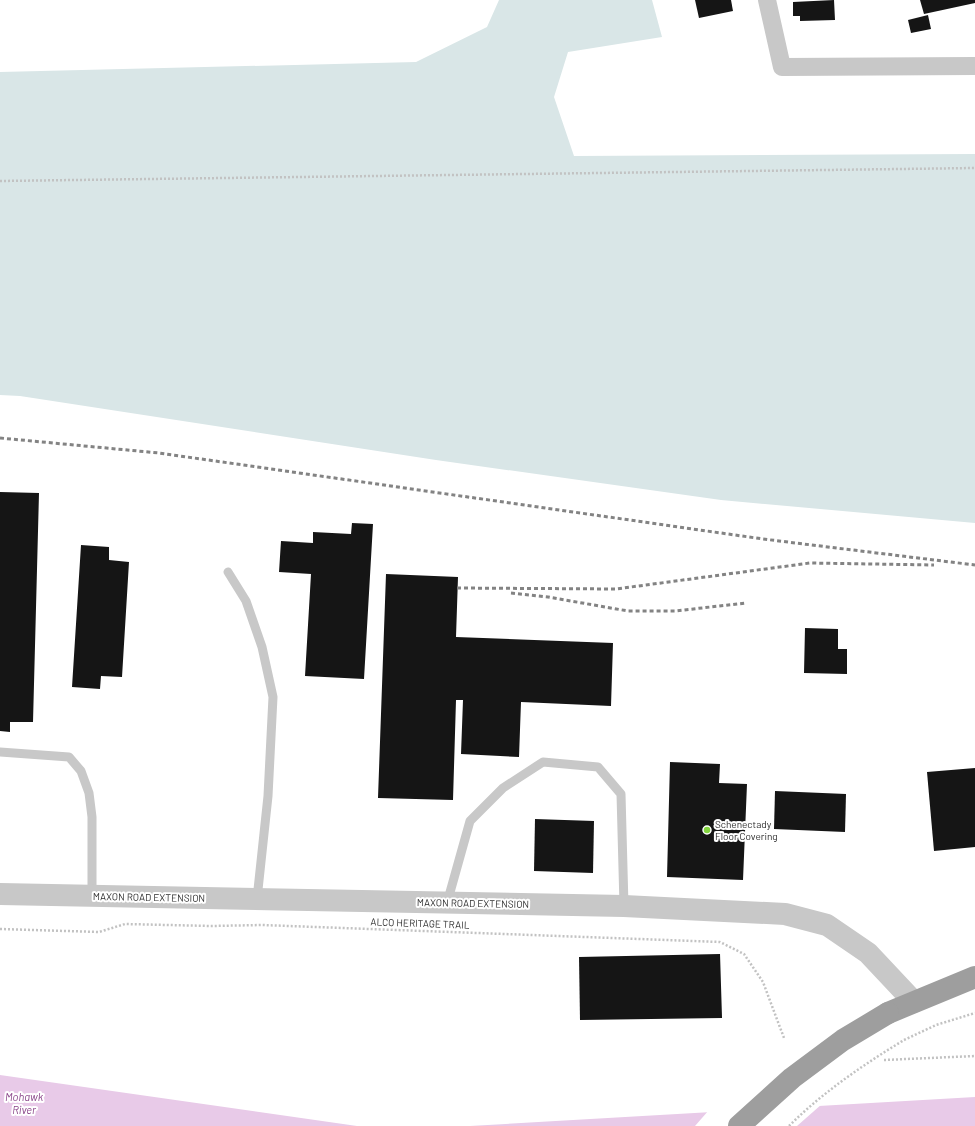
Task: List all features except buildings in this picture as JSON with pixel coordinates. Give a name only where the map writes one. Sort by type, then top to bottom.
[{"type":"highway","points":[[738,1126],[792,1078],[843,1040],[888,1013],[975,977]]},
{"type":"street","points":[[767,0],[782,67],[975,66]]},
{"type":"street","name":"MAXON ROAD EXTENSION","points":[[0,894],[624,906],[785,914],[827,925],[868,953],[914,1002]]},
{"type":"lane","points":[[228,572],[246,600],[262,647],[273,697],[268,796],[257,899]]},
{"type":"lane","points":[[0,752],[68,757],[81,771],[88,793],[92,818],[92,896]]},
{"type":"lane","points":[[447,903],[470,821],[503,788],[544,762],[598,767],[621,794],[624,906]]},
{"type":"path","points":[[0,181],[975,168]]},
{"type":"path","name":"ALCO HERITAGE TRAIL","points":[[0,928],[99,932],[125,924],[211,926],[262,925],[720,942],[744,954],[763,982],[784,1038]]},
{"type":"path","points":[[789,1126],[836,1084],[904,1040],[936,1025],[975,1013]]},
{"type":"path","points":[[884,1060],[975,1056]]},
{"type":"shaded area","points":[[499,0],[652,0],[662,37],[568,52],[554,97],[574,156],[975,154],[975,523],[721,500],[436,460],[20,396],[0,395],[0,72],[416,62],[487,27]]},
{"type":"water","name":"Mohawk River","points":[[0,1075],[357,1126],[0,1126]]},
{"type":"water","points":[[975,1097],[975,1126],[470,1126]]},
{"type":"pier","points":[[822,1104],[797,1126],[695,1126],[709,1110]]},
{"type":"railway","points":[[0,438],[159,453],[763,539],[975,565]]},
{"type":"railway","points":[[457,588],[616,589],[810,563],[934,565]]},
{"type":"railway","points":[[511,593],[548,597],[628,611],[675,611],[746,603]]},
{"type":"place","name":"Schenectady Floor Covering","points":[[707,830]]}]
